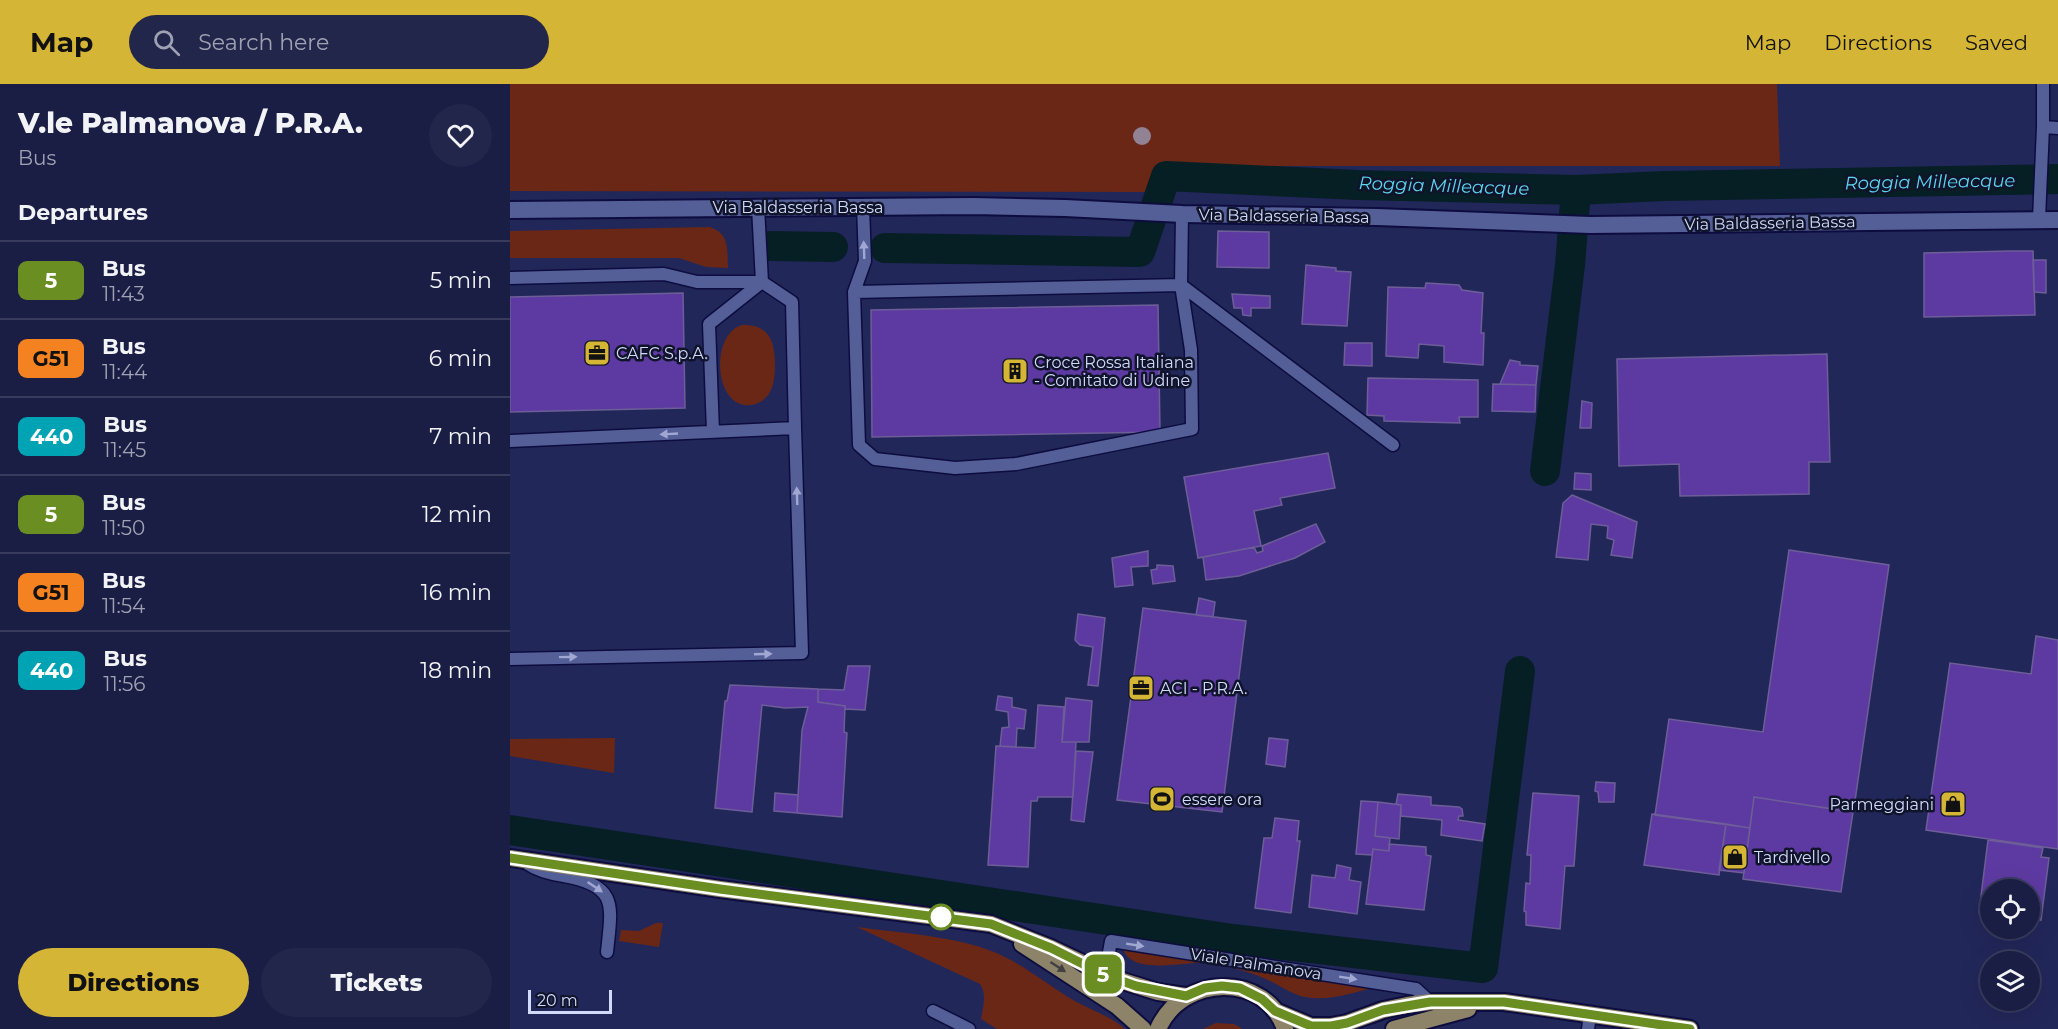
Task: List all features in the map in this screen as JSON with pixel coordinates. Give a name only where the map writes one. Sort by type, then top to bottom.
[{"type":"main road","name":"Viale Palmanova","points":[[516,858],[720,889],[991,924],[1051,948],[1105,975],[1136,986],[1186,996]]},
{"type":"main road","name":"Viale Palmanova","points":[[991,924],[1117,1006],[1143,1029]]},
{"type":"main road","name":"Viale Palmanova","points":[[1158,1029],[1170,1010],[1186,996],[1222,986],[1240,988],[1262,999],[1275,1011],[1286,1029]]},
{"type":"main road","name":"Viale Palmanova","points":[[1275,1011],[1311,1026],[1331,1026],[1347,1023],[1383,1010],[1430,1002],[1504,1002],[1589,1022],[1690,1029]]},
{"type":"main road","name":"Viale Palmanova","points":[[1394,1029],[1451,1012],[1504,1002]]},
{"type":"street","name":"Via Baldasseria Bassa","points":[[510,210],[985,206],[1557,225],[2058,220]]},
{"type":"lane","points":[[2039,219],[2043,84]]},
{"type":"lane","points":[[2043,127],[2058,128]]},
{"type":"lane","points":[[862,206],[865,261],[854,292],[859,445],[875,459],[955,468],[1016,464],[1192,429],[1191,350],[1181,285],[1178,214]]},
{"type":"lane","points":[[758,207],[762,282]]},
{"type":"lane","points":[[510,278],[663,274],[697,282],[762,282],[792,302],[802,653],[510,659]]},
{"type":"lane","points":[[713,432],[709,324],[762,282]]},
{"type":"lane","points":[[854,292],[1181,285],[1393,445]]},
{"type":"lane","points":[[510,441],[795,428]]},
{"type":"lane","points":[[516,858],[534,868],[591,882],[602,891],[609,903],[608,952]]},
{"type":"lane","name":"Viale Palmanova","points":[[1105,975],[1111,941],[1416,989],[1430,1002]]},
{"type":"lane","points":[[933,1011],[969,1029]]},
{"type":"shaded area","points":[[510,84],[1777,84],[1780,166],[1163,166],[1154,192],[510,191]]},
{"type":"shaded area","points":[[709,227],[721,233],[724,238],[728,268],[706,267],[679,258],[510,258],[510,231]]},
{"type":"shaded area","points":[[742,325],[759,327],[764,331],[772,342],[775,356],[771,390],[759,403],[752,405],[739,404],[730,396],[723,385],[720,371],[724,343],[731,332]]},
{"type":"shaded area","points":[[615,738],[614,773],[510,756],[510,739]]},
{"type":"shaded area","points":[[656,923],[663,923],[659,947],[619,941],[621,930],[639,931]]},
{"type":"shaded area","points":[[857,927],[962,942],[994,952],[1015,962],[1073,1000],[1125,1029],[997,1029],[981,1019],[984,996],[980,984]]},
{"type":"shaded area","points":[[1123,949],[1380,986],[1338,996],[1306,997],[1248,972],[1208,963],[1149,965],[1138,963],[1129,958]]},
{"type":"shaded area","points":[[1216,1023],[1234,1024],[1243,1029],[1203,1029]]},
{"type":"building","points":[[1218,231],[1269,232],[1269,268],[1217,267]]},
{"type":"building","points":[[2033,251],[2035,315],[1924,317],[1924,253]]},
{"type":"building","points":[[2033,260],[2046,260],[2046,293],[2034,292]]},
{"type":"building","points":[[1306,265],[1351,272],[1347,326],[1302,324]]},
{"type":"building","points":[[1426,283],[1459,285],[1462,290],[1483,293],[1481,333],[1484,333],[1483,365],[1444,362],[1444,346],[1419,344],[1418,358],[1386,356],[1388,287],[1425,288]]},
{"type":"building","name":"CAFC S.p.A.","points":[[683,293],[685,408],[510,412],[510,297]]},
{"type":"building","points":[[1232,294],[1270,296],[1270,308],[1251,308],[1251,316],[1243,315],[1242,308],[1234,308]]},
{"type":"building","name":"Croce Rossa Italiana - Comitato di Udine","points":[[1158,305],[1160,432],[872,437],[871,310]]},
{"type":"building","points":[[1345,343],[1372,343],[1372,366],[1344,365]]},
{"type":"building","points":[[1827,354],[1830,462],[1809,462],[1809,494],[1680,496],[1679,464],[1619,466],[1617,359]]},
{"type":"building","points":[[1510,360],[1520,362],[1520,365],[1538,366],[1536,385],[1500,384]]},
{"type":"building","points":[[1368,378],[1478,380],[1478,417],[1459,417],[1460,423],[1384,421],[1384,416],[1367,415]]},
{"type":"building","points":[[1493,384],[1536,385],[1535,412],[1492,411]]},
{"type":"building","points":[[1582,401],[1592,403],[1591,428],[1580,428]]},
{"type":"building","points":[[1328,453],[1335,488],[1280,498],[1282,505],[1254,511],[1261,546],[1198,558],[1184,477]]},
{"type":"building","points":[[1575,473],[1591,474],[1591,490],[1574,489]]},
{"type":"building","points":[[1572,495],[1637,522],[1632,558],[1611,555],[1614,540],[1607,538],[1608,526],[1591,524],[1588,560],[1556,557],[1563,503]]},
{"type":"building","points":[[1316,524],[1325,542],[1295,558],[1239,576],[1206,580],[1203,557],[1254,547],[1257,553],[1263,551],[1262,546]]},
{"type":"building","points":[[1789,550],[1889,565],[1855,801],[1853,801],[1851,812],[1754,797],[1750,828],[1655,815],[1669,719],[1763,732]]},
{"type":"building","points":[[1148,551],[1148,566],[1131,567],[1133,585],[1115,587],[1112,558]]},
{"type":"building","points":[[1157,565],[1173,566],[1175,581],[1153,584],[1151,570],[1157,569]]},
{"type":"building","points":[[1199,598],[1215,602],[1213,617],[1196,615]]},
{"type":"building","points":[[1143,608],[1246,621],[1222,812],[1117,800]]},
{"type":"building","points":[[1078,614],[1105,618],[1098,686],[1088,685],[1093,647],[1080,645],[1075,640]]},
{"type":"building","points":[[2036,636],[2058,640],[2058,849],[1926,830],[1950,663],[2031,674]]},
{"type":"building","points":[[848,666],[870,666],[865,710],[845,709],[845,706],[818,702],[818,689],[844,690]]},
{"type":"building","points":[[730,685],[818,689],[818,702],[845,706],[844,732],[847,733],[842,817],[797,813],[802,730],[808,707],[785,708],[762,705],[752,812],[715,808],[725,701],[727,701]]},
{"type":"building","points":[[998,696],[1012,698],[1012,707],[1026,710],[1024,729],[1017,728],[1016,747],[1000,746],[1002,728],[1009,727],[1008,712],[996,710]]},
{"type":"building","points":[[1066,698],[1092,701],[1089,742],[1062,742]]},
{"type":"building","points":[[1038,705],[1064,707],[1062,742],[1076,742],[1073,797],[1038,797],[1037,801],[1031,801],[1028,867],[988,865],[996,746],[1035,748]]},
{"type":"building","points":[[1269,738],[1288,740],[1285,767],[1266,764]]},
{"type":"building","points":[[1076,751],[1093,752],[1084,822],[1071,820]]},
{"type":"building","points":[[1596,782],[1615,783],[1614,802],[1599,802],[1598,792],[1595,791]]},
{"type":"building","points":[[775,793],[798,795],[797,813],[774,811]]},
{"type":"building","points":[[1533,793],[1579,796],[1574,866],[1565,866],[1560,929],[1526,925],[1526,912],[1524,911],[1526,883],[1530,884],[1531,855],[1527,855]]},
{"type":"building","points":[[1398,794],[1431,797],[1431,805],[1459,807],[1462,809],[1463,816],[1459,816],[1458,820],[1485,824],[1482,841],[1441,835],[1442,820],[1401,816],[1401,805],[1396,804]]},
{"type":"building","points":[[1754,797],[1853,812],[1841,892],[1743,879]]},
{"type":"building","points":[[1361,801],[1378,802],[1375,836],[1390,838],[1389,851],[1373,849],[1372,855],[1356,854]]},
{"type":"building","points":[[1378,802],[1401,805],[1399,839],[1375,836]]},
{"type":"building","points":[[1652,814],[1726,824],[1719,875],[1644,865]]},
{"type":"building","points":[[1275,818],[1299,821],[1297,841],[1300,841],[1291,913],[1255,908],[1264,838],[1272,838]]},
{"type":"building","points":[[1726,824],[1750,828],[1744,873],[1719,870]]},
{"type":"building","points":[[1988,840],[2043,848],[2041,857],[2049,858],[2041,920],[2040,879],[1983,879]]},
{"type":"building","points":[[1389,844],[1426,847],[1426,855],[1431,856],[1424,910],[1366,904],[1373,849],[1389,851]]},
{"type":"building","points":[[1337,865],[1351,868],[1349,880],[1361,882],[1357,914],[1309,907],[1312,875],[1335,878]]},
{"type":"waterway","name":"Roggia Milleacque","points":[[885,248],[1140,252],[1166,176],[1358,185],[1576,190],[1664,186],[2058,179]]},
{"type":"waterway","points":[[1545,471],[1570,265],[1576,190]]},
{"type":"waterway","name":"Roggia Milleacque","points":[[770,246],[833,247]]},
{"type":"waterway","points":[[510,830],[1233,939],[1483,968],[1520,671]]},
{"type":"bus line","name":"5","points":[[510,858],[720,889],[991,924],[1029,938],[1116,980],[1158,992],[1186,996],[1205,988],[1222,986],[1240,988],[1262,999],[1275,1011],[1311,1026],[1347,1023],[1383,1010],[1430,1002],[1504,1002],[1690,1029]]},
{"type":"place","name":"CAFC S.p.A.","points":[[597,353]]},
{"type":"place","name":"Croce Rossa Italiana - Comitato di Udine","points":[[1015,371]]},
{"type":"place","name":"ACI - P.R.A.","points":[[1141,688]]},
{"type":"place","name":"essere ora","points":[[1162,799]]},
{"type":"place","name":"Parmeggiani","points":[[1953,804]]},
{"type":"place","name":"Tardivello","points":[[1735,857]]}]
